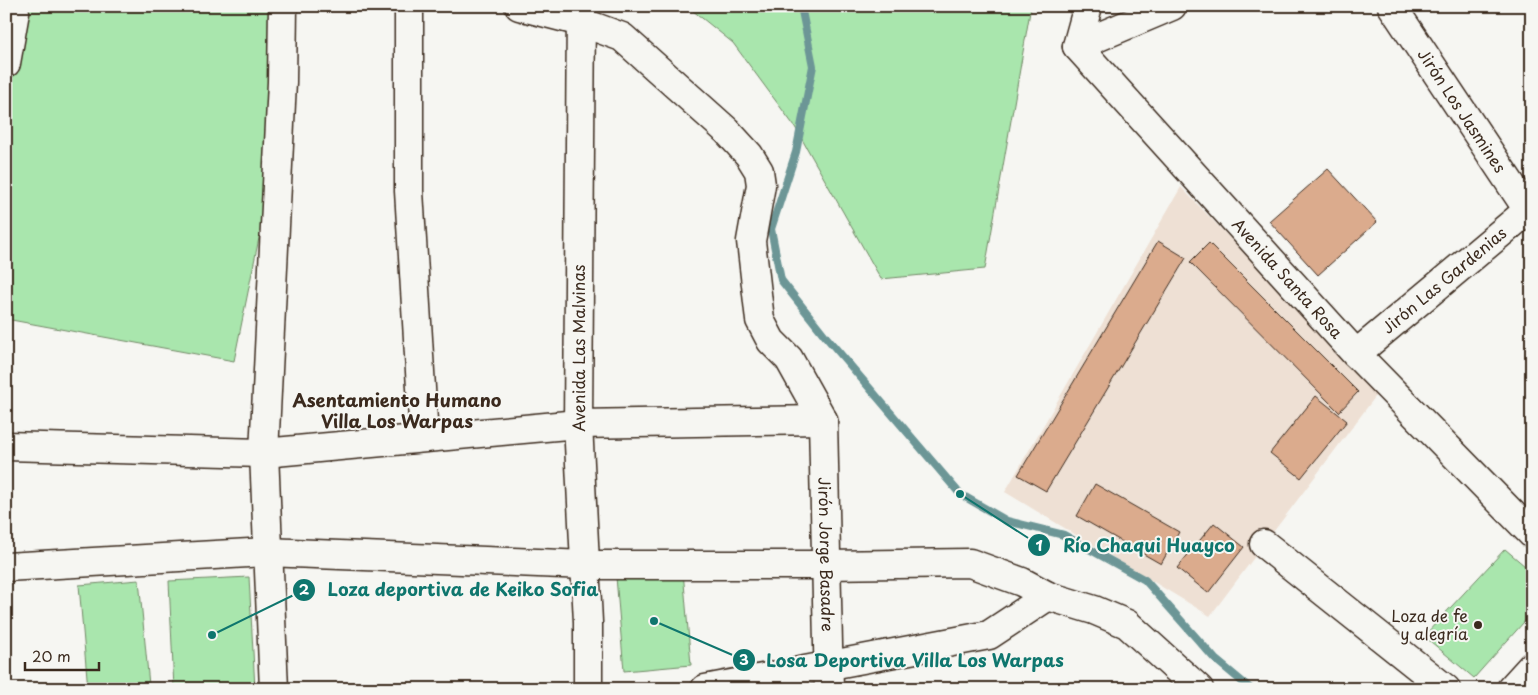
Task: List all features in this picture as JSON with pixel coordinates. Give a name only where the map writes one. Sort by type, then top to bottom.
[{"type":"street","points":[[274,689],[264,453],[282,82],[283,6]]},
{"type":"street","points":[[409,6],[409,191],[424,437]]},
{"type":"street","points":[[6,446],[264,453],[578,424],[823,420],[789,360],[771,341],[760,320],[750,240],[761,185],[759,171],[749,155],[727,131],[622,37],[581,14],[519,6]]},
{"type":"street","points":[[1077,46],[1088,6]]},
{"type":"street","points":[[1077,46],[1172,6]]},
{"type":"street","name":"Jirón Los Jasmines","points":[[1392,6],[1530,212]]},
{"type":"street","points":[[6,63],[15,12]]},
{"type":"street","name":"Avenida Las Malvinas","points":[[581,14],[578,424],[586,565],[588,689]]},
{"type":"street","name":"Avenida Santa Rosa","points":[[1077,46],[1356,354],[1532,534]]},
{"type":"street","name":"Jirón Las Gardenias","points":[[1356,354],[1530,212]]},
{"type":"street","name":"Jirón Jorge Basadre","points":[[823,420],[828,678]]},
{"type":"street","points":[[1264,544],[1446,689]]},
{"type":"street","points":[[6,567],[267,552],[586,565],[826,565],[970,562],[1022,582],[1048,596],[1094,610],[1127,624],[1200,689]]},
{"type":"street","points":[[706,689],[828,678],[989,635],[1048,596]]},
{"type":"street","points":[[1512,689],[1532,666]]},
{"type":"shaded area","points":[[1181,187],[1378,393],[1210,616],[1005,492]]},
{"type":"green space","points":[[6,6],[289,6],[274,164],[234,361],[6,319]]},
{"type":"green space","points":[[687,6],[1031,6],[985,269],[881,279],[795,127],[733,43]]},
{"type":"green space","name":"Loza de fe y alegría","points":[[1505,549],[1532,572],[1532,613],[1474,678],[1424,636]]},
{"type":"green space","points":[[683,571],[691,665],[624,671],[616,577]]},
{"type":"green space","points":[[249,577],[255,689],[174,689],[169,581]]},
{"type":"green space","points":[[139,580],[149,685],[88,689],[79,585]]},
{"type":"building","points":[[1328,169],[1377,222],[1318,275],[1269,221]]},
{"type":"building","points":[[1158,241],[1186,258],[1046,491],[1018,475]]},
{"type":"building","points":[[1209,243],[1358,392],[1339,412],[1190,262]]},
{"type":"building","points":[[1316,396],[1347,421],[1301,478],[1270,453]]},
{"type":"building","points":[[1095,484],[1179,532],[1161,564],[1077,516]]},
{"type":"building","points":[[1214,523],[1244,547],[1208,593],[1177,568]]},
{"type":"waterway","points":[[801,6],[813,66],[796,152],[771,229],[781,280],[826,337],[960,494],[1007,521],[1064,535],[1145,580],[1215,659],[1251,689]]},
{"type":"place","name":"Río Chaqui Huayco","points":[[960,494]]},
{"type":"place","name":"Losa Deportiva Villa Los Warpas","points":[[654,621]]},
{"type":"place","name":"Loza de fe y alegría","points":[[1478,625]]},
{"type":"place","name":"Loza deportiva de Keiko Sofia","points":[[212,635]]},
{"type":"district","name":"Asentamiento Humano Villa Los Warpas","points":[[397,411]]}]
